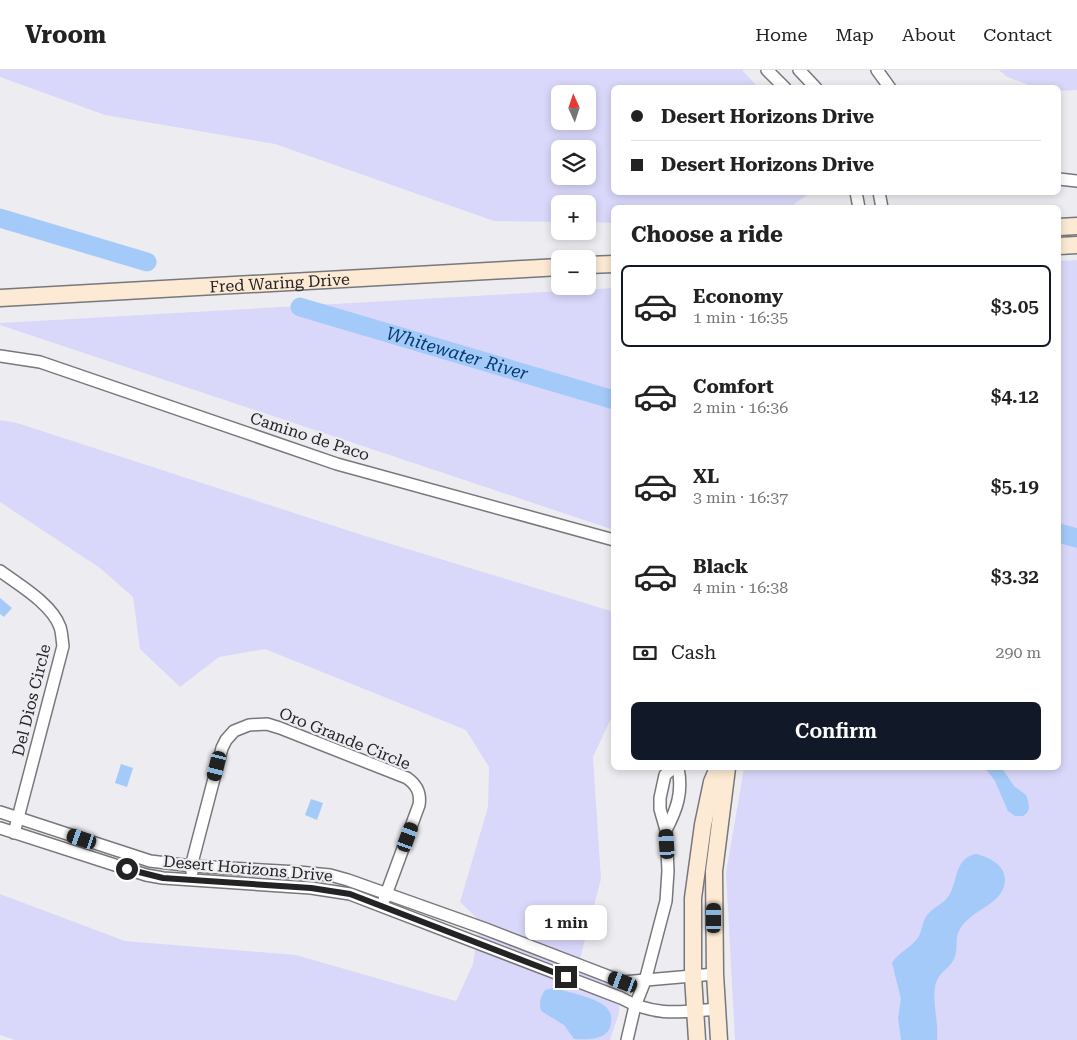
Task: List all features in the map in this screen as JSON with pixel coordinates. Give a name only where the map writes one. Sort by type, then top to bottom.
[{"type":"main road","points":[[1061,227],[1077,226]]},
{"type":"main road","points":[[1061,246],[1077,245]]},
{"type":"main road","points":[[596,265],[611,264]]},
{"type":"main road","name":"Fred Waring Drive","points":[[0,298],[551,267]]},
{"type":"main road","points":[[697,1040],[692,925],[696,866],[708,799],[717,770]]},
{"type":"main road","points":[[719,1040],[715,974],[714,872],[727,770]]},
{"type":"street","points":[[767,70],[781,85]]},
{"type":"street","points":[[799,70],[813,85]]},
{"type":"street","points":[[877,70],[888,85]]},
{"type":"street","points":[[1061,179],[1077,181]]},
{"type":"street","name":"Camino de Paco","points":[[0,356],[40,362],[337,464],[611,539]]},
{"type":"street","name":"Del Dios Circle","points":[[0,571],[49,610],[61,628],[63,646],[14,833]]},
{"type":"street","name":"Oro Grande Circle","points":[[191,881],[192,866],[222,748],[234,731],[249,724],[266,724],[407,778],[416,787],[420,799],[419,806],[382,905]]},
{"type":"street","points":[[626,1040],[635,1006],[645,981],[666,901],[668,870],[666,830],[660,809],[660,798],[665,775],[670,770]]},
{"type":"street","points":[[666,830],[679,803],[678,770]]},
{"type":"street","name":"Desert Horizons Drive","points":[[0,812],[137,858],[192,866],[330,875],[387,893],[623,982],[715,974]]},
{"type":"street","name":"Desert Horizons Drive","points":[[0,828],[146,875],[191,881],[332,890],[350,894],[621,998],[635,1006],[664,1013],[718,1010]]},
{"type":"shaded area","points":[[0,70],[742,70],[756,85],[611,85],[611,195],[807,195],[793,205],[611,205],[611,223],[596,222],[596,195],[551,195],[551,222],[494,221],[275,144],[105,115],[0,77]]},
{"type":"shaded area","points":[[999,70],[1077,70],[1077,90],[1061,91],[1061,85],[1029,85],[1007,77]]},
{"type":"shaded area","points":[[1077,260],[1077,1040],[735,1040],[726,873],[744,770],[1061,770],[1061,261]]},
{"type":"shaded area","points":[[611,288],[611,529],[0,325],[0,323],[551,292],[551,295],[596,295],[596,289]]},
{"type":"shaded area","points":[[0,420],[17,423],[362,535],[611,611],[611,718],[593,757],[601,879],[580,959],[621,973],[619,1013],[610,1040],[15,1040],[0,1035],[0,894],[125,941],[296,955],[456,1001],[473,964],[480,921],[460,902],[488,807],[489,767],[466,730],[265,649],[219,657],[180,687],[140,649],[133,597],[100,568],[0,502]]},
{"type":"shaded area","points":[[0,598],[12,608],[4,617],[0,614]]},
{"type":"shaded area","points":[[121,764],[133,768],[127,787],[115,783]]},
{"type":"shaded area","points":[[987,770],[1003,770],[1014,786],[1026,795],[1029,808],[1027,813],[1023,816],[1015,816],[1008,811],[995,781]]},
{"type":"shaded area","points":[[311,799],[323,803],[317,820],[305,815]]},
{"type":"shaded area","points":[[976,854],[990,859],[999,866],[1004,874],[1003,888],[993,901],[965,922],[958,932],[954,959],[937,979],[934,996],[937,1040],[901,1040],[898,1018],[901,999],[892,963],[919,936],[927,915],[948,897],[953,888],[958,870],[964,860]]},
{"type":"shaded area","points":[[554,988],[588,998],[606,1007],[611,1017],[610,1027],[607,1032],[598,1038],[574,1039],[564,1025],[541,1011],[540,1000],[543,993],[545,990]]},
{"type":"waterway","name":"Whitewater River","points":[[0,218],[147,262]]},
{"type":"waterway","name":"Whitewater River","points":[[300,307],[611,399]]},
{"type":"waterway","name":"Whitewater River","points":[[1061,534],[1077,538]]},
{"type":"route","points":[[127,869],[163,878],[311,888],[350,894],[566,977]]}]
